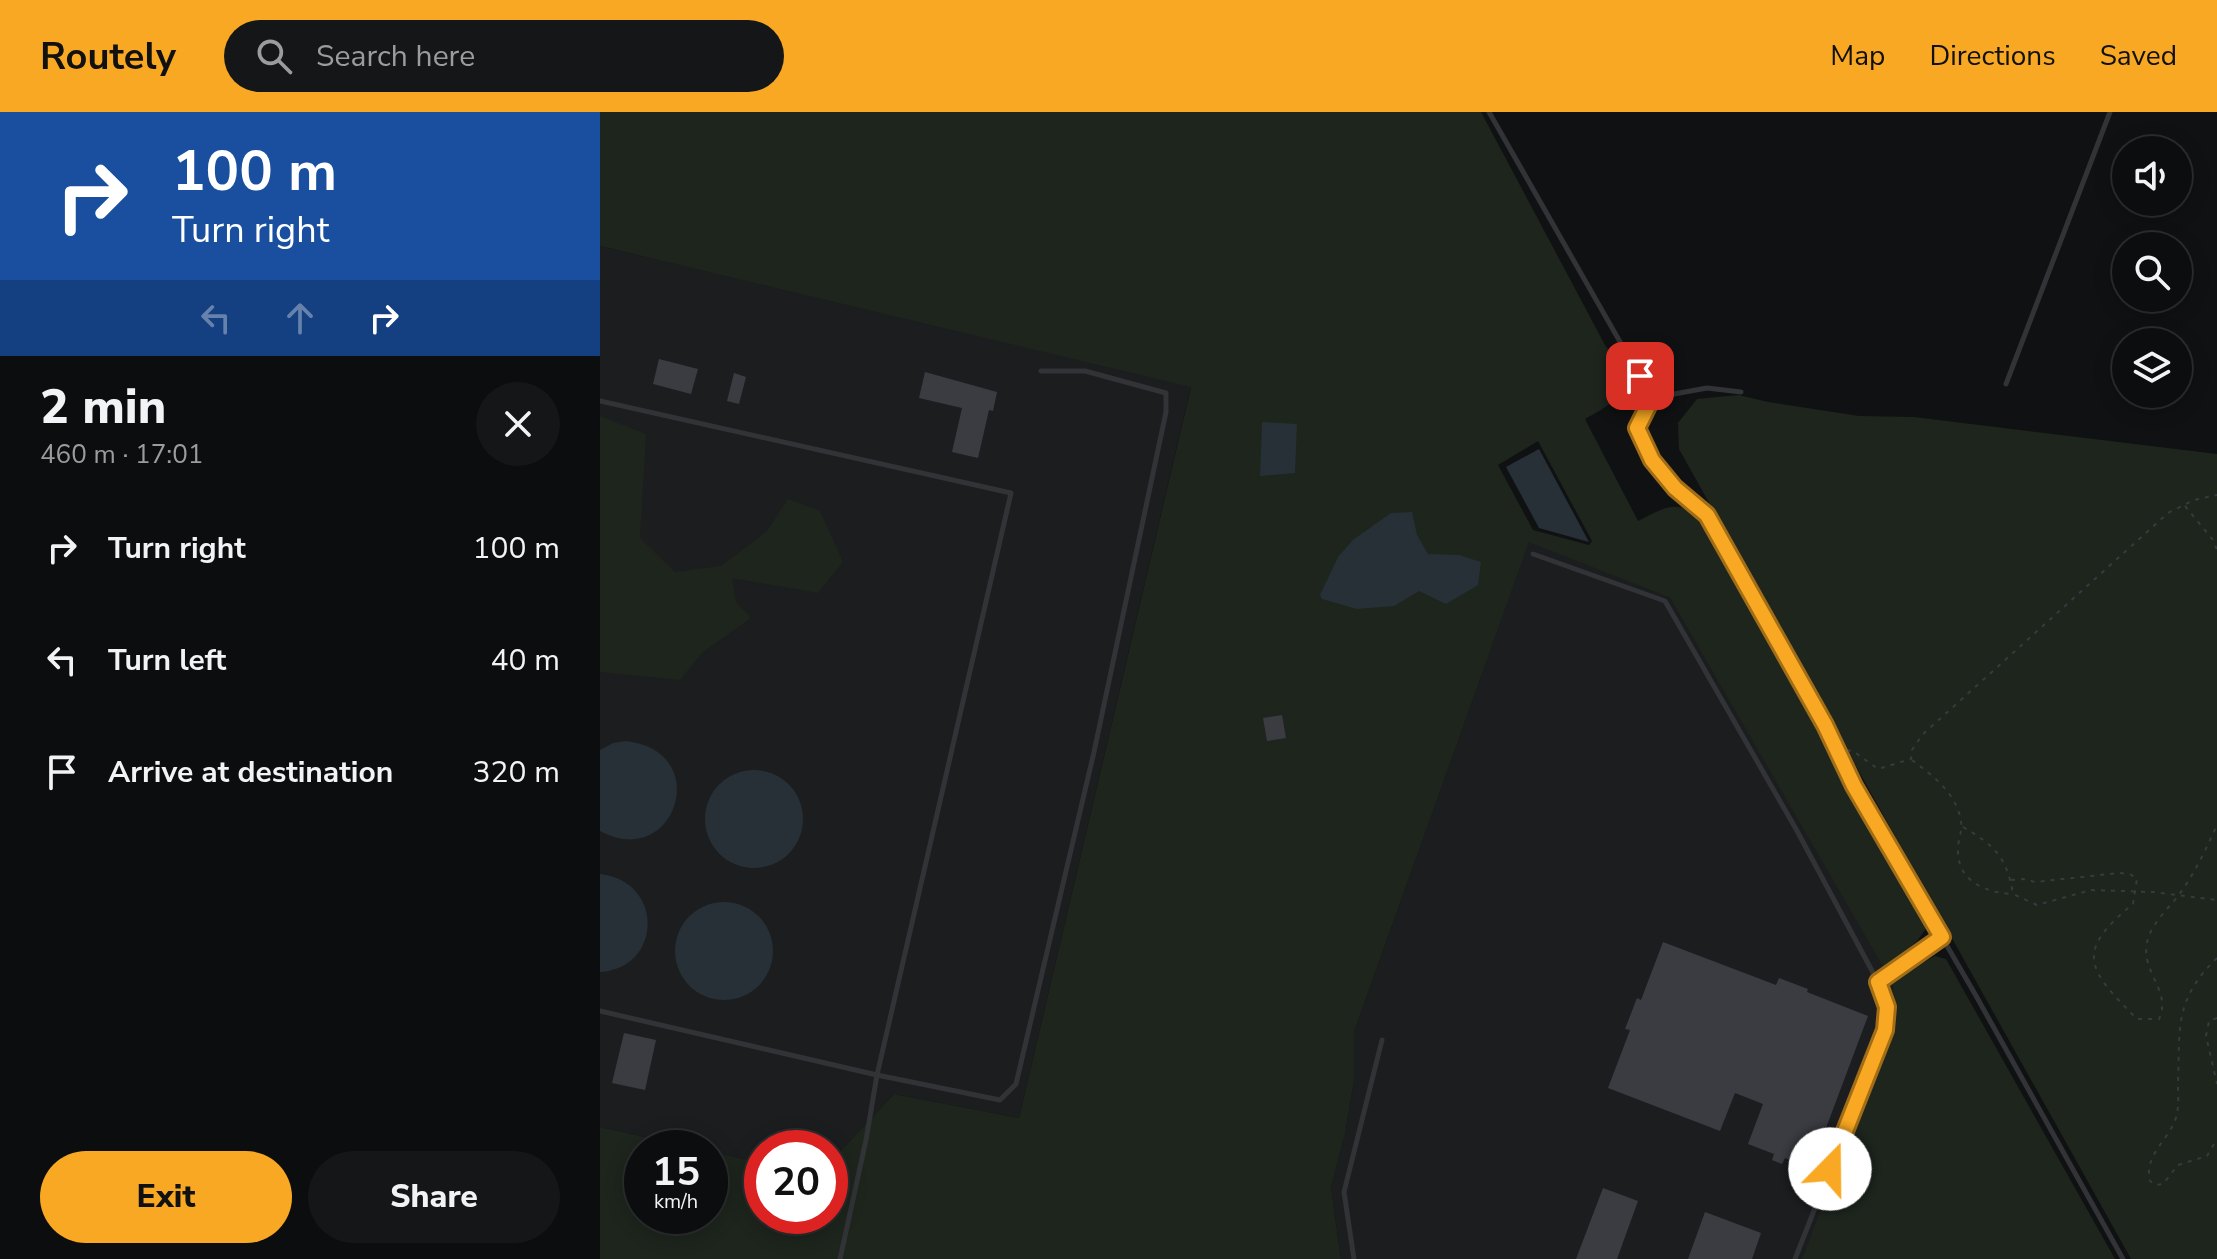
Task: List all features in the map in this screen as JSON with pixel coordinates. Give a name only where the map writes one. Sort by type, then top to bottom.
[{"type":"lane","points":[[1489,112],[1652,398]]},
{"type":"lane","points":[[2006,384],[2110,112]]},
{"type":"lane","points":[[600,1011],[1000,1100],[1016,1084],[1166,412],[1166,393],[1085,371],[1041,371]]},
{"type":"lane","points":[[1652,398],[1707,388],[1741,392]]},
{"type":"lane","points":[[1652,398],[1637,428],[1652,460],[1675,488],[1707,515],[1854,786],[2123,1259]]},
{"type":"lane","points":[[600,401],[1011,493],[877,1075],[840,1259]]},
{"type":"lane","points":[[1533,554],[1665,601],[1796,829],[1878,982],[1887,1007],[1885,1030],[1795,1259]]},
{"type":"lane","points":[[1878,982],[1942,937]]},
{"type":"lane","points":[[1354,1259],[1345,1183],[1382,1040]]},
{"type":"path","points":[[1911,759],[1912,750],[1922,735],[2168,513],[2217,495]]},
{"type":"path","points":[[2185,505],[2213,540],[2217,550]]},
{"type":"path","points":[[1836,750],[1853,751],[1878,769],[1911,759]]},
{"type":"path","points":[[1911,759],[1940,781],[1957,806],[1963,827],[1957,850],[1961,870],[1977,887],[2013,894],[2037,905],[2091,890],[2217,900]]},
{"type":"path","points":[[2011,880],[2035,882],[2130,874],[2137,879],[2133,904],[2106,927],[2095,943],[2094,963],[2105,984],[2137,1019],[2159,1019],[2164,1008],[2161,992],[2147,969],[2147,938],[2159,917],[2178,896],[2217,825]]},
{"type":"path","points":[[1963,827],[1985,840],[2001,856],[2013,894]]},
{"type":"path","points":[[2217,958],[2199,976],[2185,1001],[2180,1023],[2177,1117],[2150,1162],[2150,1181],[2156,1185],[2163,1184],[2178,1165],[2207,1156],[2217,1139]]},
{"type":"path","points":[[2217,1018],[2209,1021],[2206,1036],[2217,1084]]},
{"type":"shaded area","points":[[600,112],[1481,112],[1605,345],[1627,377],[1617,397],[1585,419],[1638,521],[1663,509],[1678,507],[1703,521],[1928,926],[1917,941],[1885,970],[1670,598],[1529,542],[1354,1032],[1354,1080],[1345,1134],[1331,1188],[1341,1259],[600,1259],[600,1127],[624,1132],[624,1234],[728,1234],[728,1155],[744,1159],[744,1234],[848,1234],[848,1143],[894,1094],[1019,1118],[1191,387],[600,246]],"holes":[[[1538,441],[1592,541],[1589,545],[1533,530],[1498,465]]]},
{"type":"shaded area","points":[[600,246],[1191,386],[1019,1118],[894,1094],[848,1143],[848,1130],[744,1130],[744,1159],[728,1155],[728,1130],[624,1132],[600,1127]]},
{"type":"shaded area","points":[[1739,395],[1859,416],[1914,417],[2217,454],[2217,1259],[2131,1259],[1679,449],[1678,423],[1697,399]]},
{"type":"shaded area","points":[[600,416],[646,434],[640,538],[675,572],[721,566],[766,532],[788,499],[820,511],[843,562],[818,593],[732,578],[736,602],[751,618],[703,652],[680,680],[600,672]]},
{"type":"shaded area","points":[[1262,422],[1297,424],[1295,473],[1260,476]]},
{"type":"shaded area","points":[[1539,449],[1589,542],[1539,528],[1506,467]]},
{"type":"shaded area","points":[[1412,512],[1417,535],[1428,554],[1459,555],[1481,562],[1478,585],[1446,604],[1419,591],[1394,606],[1357,609],[1322,599],[1320,595],[1338,557],[1353,540],[1391,513]]},
{"type":"shaded area","points":[[1529,541],[1670,598],[1904,1000],[1809,1259],[1341,1259],[1331,1188],[1345,1134],[1354,1080],[1354,1032]]},
{"type":"shaded area","points":[[626,741],[654,749],[670,765],[677,785],[674,805],[665,823],[648,836],[626,839],[600,831],[600,750]]},
{"type":"shaded area","points":[[754,770],[773,773],[789,784],[800,800],[803,819],[800,838],[789,854],[773,865],[754,868],[735,865],[719,854],[708,838],[705,819],[708,800],[719,784],[735,773]]},
{"type":"shaded area","points":[[600,874],[621,880],[636,892],[645,907],[648,924],[645,941],[636,956],[621,967],[600,972]]},
{"type":"shaded area","points":[[724,902],[743,905],[759,916],[770,932],[773,951],[770,970],[759,986],[743,997],[724,1000],[705,997],[689,986],[678,970],[675,951],[678,932],[689,916],[705,905]]},
{"type":"shaded area","points":[[1935,956],[1946,959],[2115,1259],[1802,1259],[1892,1026],[1895,1005],[1892,980]]},
{"type":"building","points":[[659,359],[698,369],[691,394],[653,384]]},
{"type":"building","points":[[925,372],[997,392],[993,411],[989,410],[978,458],[952,452],[962,408],[919,398]]},
{"type":"building","points":[[734,373],[746,377],[739,404],[727,401]]},
{"type":"building","points":[[1282,715],[1286,738],[1267,741],[1263,718]]},
{"type":"building","points":[[1663,942],[1776,985],[1779,978],[1868,1016],[1811,1168],[1785,1158],[1782,1164],[1772,1160],[1774,1154],[1748,1144],[1763,1104],[1735,1093],[1720,1131],[1608,1088],[1630,1030],[1625,1029],[1637,998],[1641,1000]]},
{"type":"building","points":[[624,1033],[656,1040],[645,1090],[612,1083]]},
{"type":"building","points":[[1603,1188],[1638,1201],[1617,1259],[1576,1259]]},
{"type":"building","points":[[1705,1212],[1761,1233],[1752,1259],[1688,1259]]},
{"type":"route","points":[[1640,376],[1652,398],[1637,428],[1652,460],[1675,488],[1707,515],[1825,725],[1854,786],[1942,937],[1878,982],[1887,1007],[1885,1030],[1830,1169]]}]
